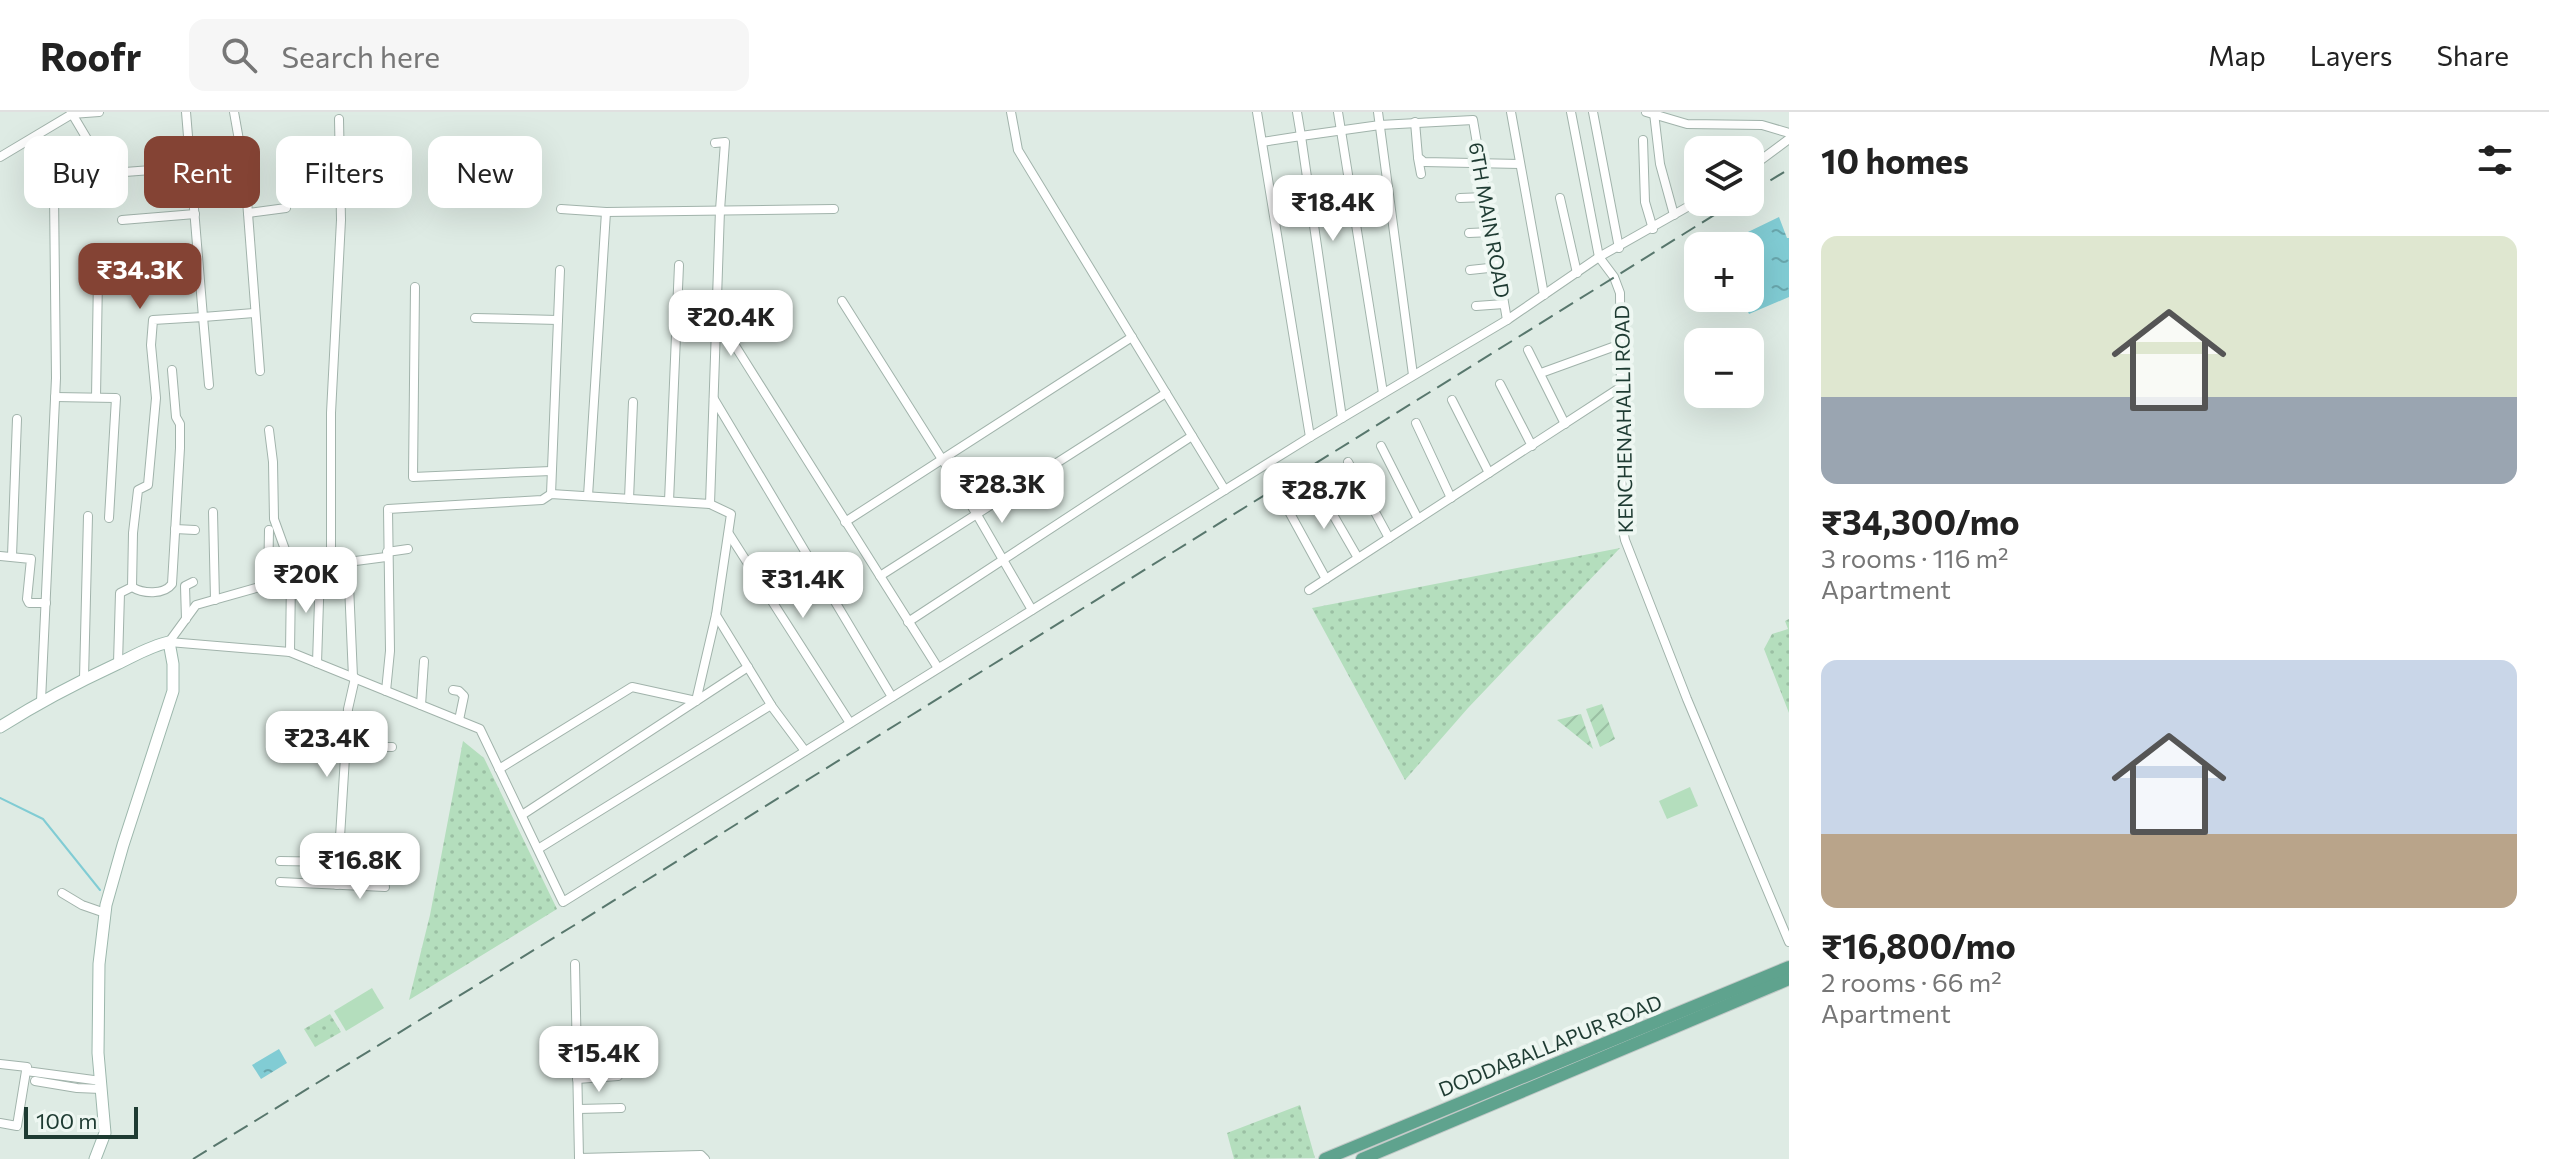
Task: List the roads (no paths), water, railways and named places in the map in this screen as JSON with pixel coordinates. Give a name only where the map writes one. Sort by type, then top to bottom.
[{"type":"main road","name":"DODDABALLAPUR ROAD","points":[[1325,1159],[1789,967]]},
{"type":"main road","name":"DODDABALLAPUR ROAD","points":[[1362,1159],[1789,979]]},
{"type":"street","points":[[0,157],[71,113],[99,112]]},
{"type":"street","points":[[186,112],[188,136]]},
{"type":"street","points":[[234,112],[237,136]]},
{"type":"street","points":[[1011,112],[1018,150],[1225,490]]},
{"type":"street","points":[[1257,112],[1310,437]]},
{"type":"street","points":[[1297,112],[1342,418]]},
{"type":"street","points":[[1338,112],[1383,393]]},
{"type":"street","points":[[1378,112],[1413,375]]},
{"type":"street","points":[[1511,112],[1544,295]]},
{"type":"street","name":"KENCHENAHALLI ROAD","points":[[1571,112],[1599,257],[1610,270],[1620,293],[1622,525],[1625,540],[1687,699],[1789,942]]},
{"type":"street","points":[[1593,112],[1619,248]]},
{"type":"street","points":[[1646,112],[1687,124],[1762,125],[1789,133]]},
{"type":"street","points":[[41,701],[55,397],[54,193],[50,171],[93,149],[71,113]]},
{"type":"street","points":[[1654,113],[1660,164],[1674,215]]},
{"type":"street","points":[[331,567],[331,413],[341,220],[339,119]]},
{"type":"street","name":"6TH MAIN ROAD","points":[[1415,122],[1473,120],[1507,320]]},
{"type":"street","points":[[1262,142],[1415,122],[1421,174]]},
{"type":"street","points":[[1764,158],[1789,139]]},
{"type":"street","points":[[1643,140],[1645,202],[1653,229]]},
{"type":"street","points":[[710,504],[725,142],[715,143]]},
{"type":"street","points":[[1418,157],[1424,162],[1520,164]]},
{"type":"street","points":[[1460,198],[1486,197]]},
{"type":"street","points":[[1560,198],[1577,273]]},
{"type":"street","points":[[194,208],[209,385]]},
{"type":"street","points":[[247,208],[260,371]]},
{"type":"street","points":[[248,213],[286,208]]},
{"type":"street","points":[[561,209],[606,212],[834,209]]},
{"type":"street","points":[[0,727],[84,678],[155,645],[169,642],[290,652],[480,729],[563,902],[1310,437],[1507,320],[1599,257],[1684,209]]},
{"type":"street","points":[[588,496],[606,212]]},
{"type":"street","points":[[122,220],[195,214]]},
{"type":"street","points":[[1469,233],[1492,232]]},
{"type":"street","points":[[669,501],[679,265]]},
{"type":"street","points":[[1470,270],[1498,267]]},
{"type":"street","points":[[551,494],[560,270]]},
{"type":"street","points":[[96,397],[98,277]]},
{"type":"street","points":[[415,287],[413,477],[551,471]]},
{"type":"street","points":[[842,301],[976,513],[1032,610]]},
{"type":"street","points":[[1476,306],[1504,304]]},
{"type":"street","points":[[132,587],[138,490],[148,485],[156,398],[151,345],[153,320],[254,313]]},
{"type":"street","points":[[717,317],[938,668]]},
{"type":"street","points":[[475,318],[558,320]]},
{"type":"street","points":[[845,522],[1132,337]]},
{"type":"street","points":[[1541,373],[1621,344]]},
{"type":"street","points":[[1528,350],[1565,424]]},
{"type":"street","points":[[132,587],[142,592],[170,588],[178,513],[180,436],[172,370]]},
{"type":"street","points":[[1500,384],[1532,446]]},
{"type":"street","points":[[1309,590],[1621,387]]},
{"type":"street","points":[[880,576],[1166,393]]},
{"type":"street","points":[[55,397],[116,398],[109,518]]},
{"type":"street","points":[[714,399],[892,697]]},
{"type":"street","points":[[1452,400],[1489,473]]},
{"type":"street","points":[[629,499],[633,402]]},
{"type":"street","points":[[12,556],[17,419]]},
{"type":"street","points":[[1416,423],[1451,498]]},
{"type":"street","points":[[269,430],[274,519],[287,555],[291,578],[290,652]]},
{"type":"street","points":[[908,622],[1192,436]]},
{"type":"street","points":[[1381,446],[1418,519]]},
{"type":"street","points":[[1348,462],[1389,538]]},
{"type":"street","points":[[1317,487],[1358,558]]},
{"type":"street","points":[[386,691],[390,651],[386,554],[388,509],[542,500],[551,494],[710,504],[731,514],[716,615],[696,701]]},
{"type":"street","points":[[1286,506],[1326,579]]},
{"type":"street","points":[[213,512],[215,600]]},
{"type":"street","points":[[84,678],[88,516]]},
{"type":"street","points":[[175,529],[195,530]]},
{"type":"street","points":[[268,585],[269,530]]},
{"type":"street","points":[[729,534],[850,723]]},
{"type":"street","points":[[95,1159],[105,1133],[99,964],[105,913],[123,845],[173,691],[169,642],[196,605],[348,562],[408,549]]},
{"type":"street","points":[[0,556],[31,559],[27,599],[29,603],[46,603]]},
{"type":"street","points":[[337,884],[347,731],[354,678],[348,562]]},
{"type":"street","points":[[317,663],[320,570]]},
{"type":"street","points":[[186,620],[185,586],[193,582]]},
{"type":"street","points":[[118,663],[120,593],[132,587]]},
{"type":"street","points":[[716,615],[771,705],[805,751]]},
{"type":"street","points":[[421,705],[424,661]]},
{"type":"street","points":[[522,815],[748,667]]},
{"type":"street","points":[[499,769],[632,687],[696,701]]},
{"type":"street","points":[[453,690],[464,696],[459,720]]},
{"type":"street","points":[[538,849],[771,705]]},
{"type":"street","points":[[347,731],[369,734],[382,747],[392,747]]},
{"type":"street","points":[[280,861],[339,863],[386,869]]},
{"type":"street","points":[[280,882],[385,887]]},
{"type":"street","points":[[62,893],[82,905],[105,913]]},
{"type":"street","points":[[575,964],[579,1158],[701,1155],[705,1159]]},
{"type":"street","points":[[576,1044],[619,1042]]},
{"type":"street","points":[[0,1064],[27,1067],[17,1126],[0,1123]]},
{"type":"street","points":[[26,1071],[77,1078],[101,1085]]},
{"type":"street","points":[[577,1079],[618,1076]]},
{"type":"street","points":[[77,1078],[66,1082],[35,1080],[77,1088],[101,1085]]},
{"type":"street","points":[[77,1078],[77,1088]]},
{"type":"street","points":[[578,1109],[621,1108]]},
{"type":"water","points":[[1779,217],[1789,238],[1789,297],[1764,308],[1764,232],[1748,232]]},
{"type":"water","points":[[279,1049],[287,1063],[261,1079],[252,1065]]},
{"type":"waterway","points":[[0,798],[43,819],[100,890]]},
{"type":"railway","points":[[1764,184],[1789,169]]},
{"type":"railway","points":[[193,1159],[1713,216]]}]
